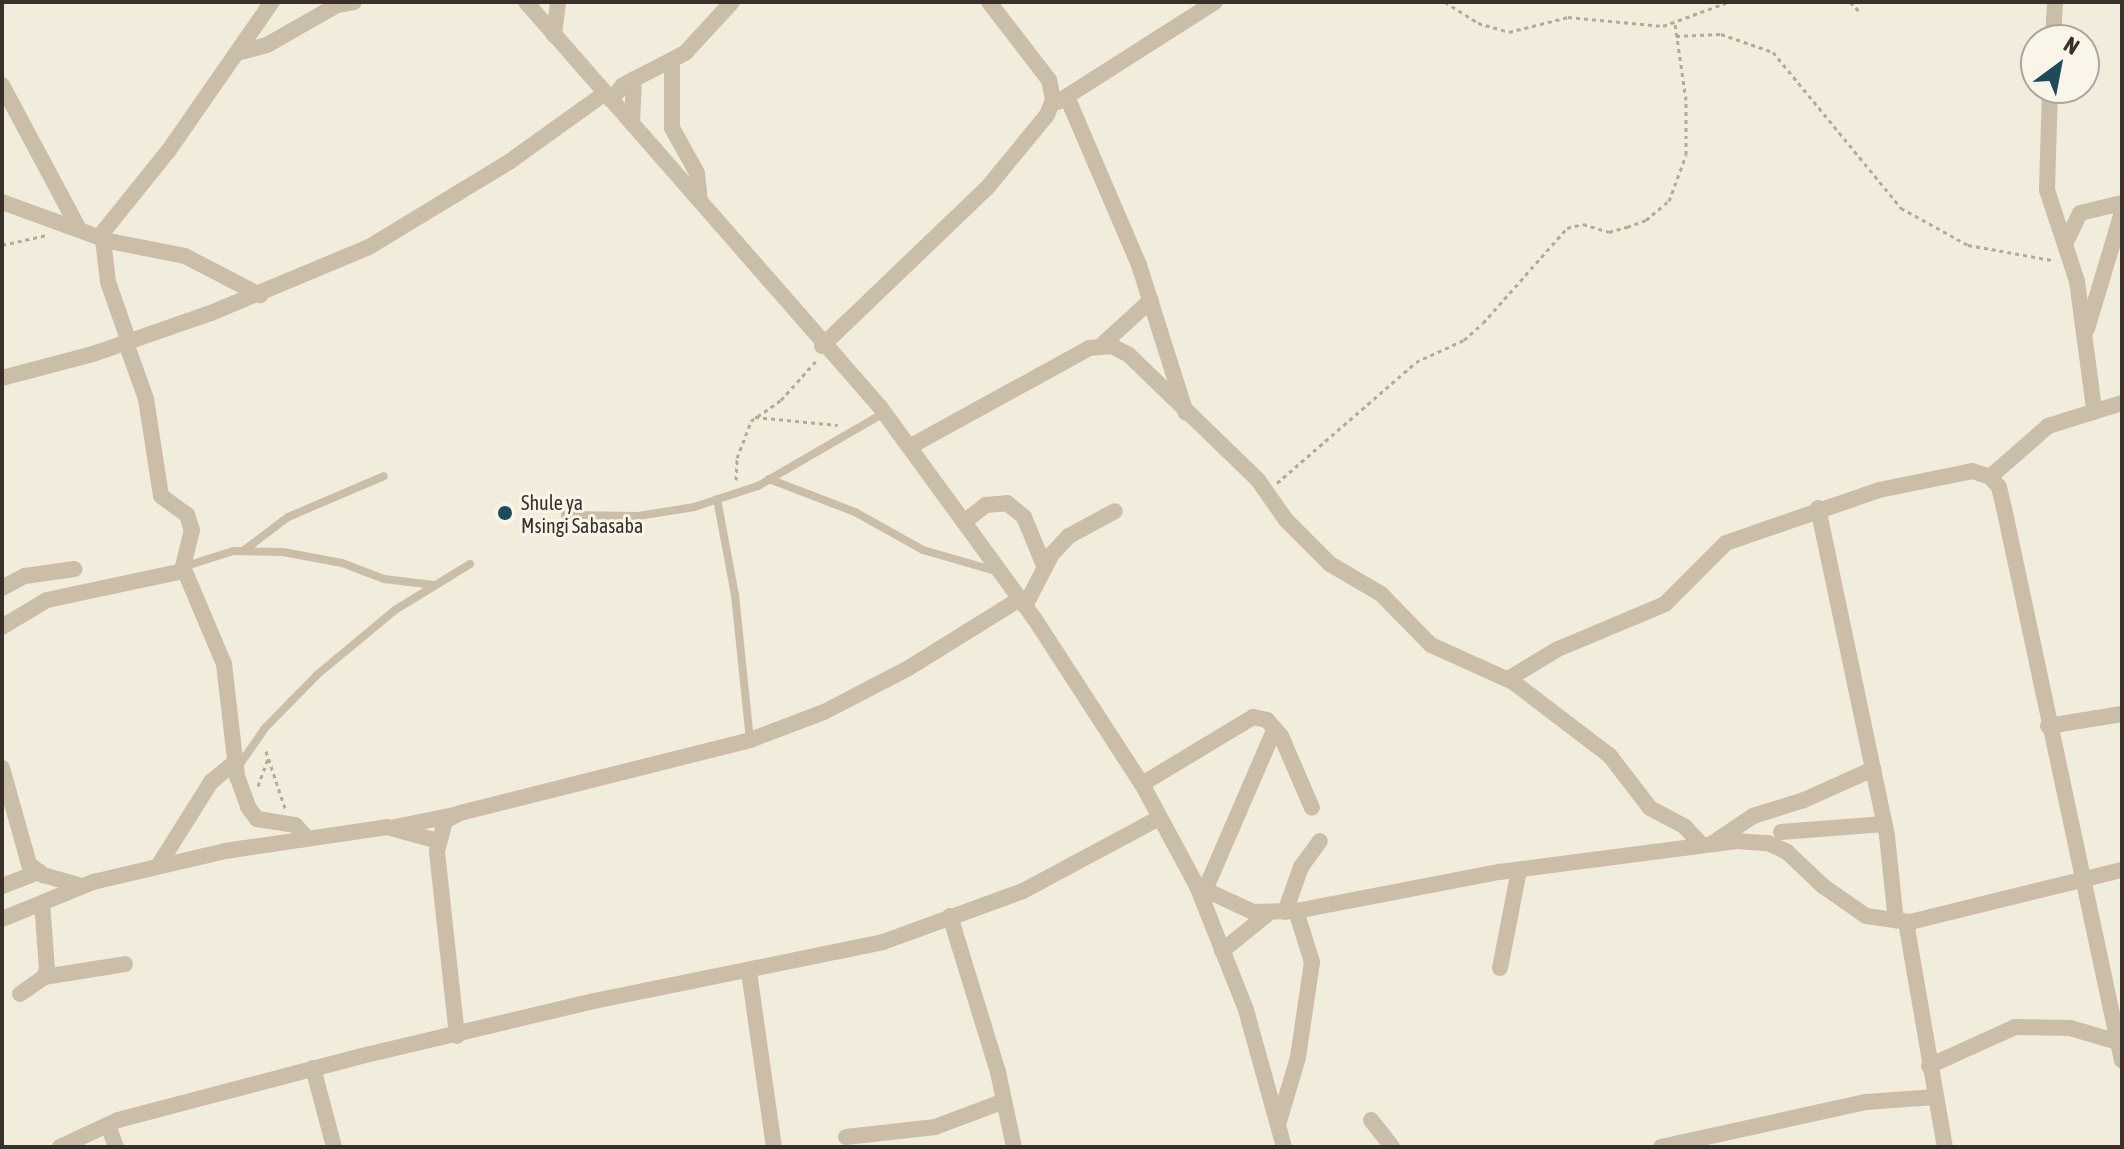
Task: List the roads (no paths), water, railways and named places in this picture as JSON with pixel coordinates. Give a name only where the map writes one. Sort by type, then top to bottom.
[{"type":"street","points":[[272,2],[101,238],[108,282],[146,399],[161,496],[187,515],[192,530],[184,569],[224,664],[236,766],[257,819],[295,825],[307,838]]},
{"type":"street","points":[[237,53],[267,45],[337,5],[354,2]]},
{"type":"street","points":[[526,2],[826,351],[884,413],[1023,603],[1142,784],[1201,888],[1246,1010],[1284,1147]]},
{"type":"street","points":[[554,35],[561,14],[558,2]]},
{"type":"street","points":[[2,378],[127,342],[260,295],[369,247],[509,162],[634,79],[672,60],[704,35],[732,2]]},
{"type":"street","points":[[826,351],[987,188],[1036,133],[1050,107],[1049,80],[989,2]]},
{"type":"street","points":[[1050,107],[1215,2]]},
{"type":"street","points":[[2054,24],[2055,2]]},
{"type":"street","points":[[672,60],[672,128],[697,173],[700,201]]},
{"type":"street","points":[[632,123],[634,79]]},
{"type":"street","points":[[2,85],[76,228]]},
{"type":"street","points":[[1067,97],[1151,300],[1186,414]]},
{"type":"street","points":[[2050,104],[2047,190],[2066,242],[2087,330],[2094,409]]},
{"type":"street","points":[[2,202],[101,238],[185,256],[260,295]]},
{"type":"street","points":[[2066,242],[2080,213],[2122,203]]},
{"type":"street","points":[[2087,330],[2122,212]]},
{"type":"street","points":[[911,446],[1103,344],[1151,300]]},
{"type":"street","points":[[1103,344],[1129,355],[1264,490],[1330,564],[1381,594],[1431,645],[1508,679],[1610,756],[1650,808],[1685,827],[1707,844]]},
{"type":"street","points":[[1990,477],[2022,443],[2048,426],[2094,409],[2122,403]]},
{"type":"street","points":[[1508,679],[1558,649],[1665,604],[1726,543],[1818,508],[1953,474],[1972,471],[1990,477],[2002,498],[2048,726],[2085,879],[2122,1061]]},
{"type":"street","points":[[964,522],[986,505],[1007,503],[1024,517],[1045,568]]},
{"type":"street","points":[[1818,508],[1884,824],[1945,1147]]},
{"type":"street","points":[[2,919],[82,886],[160,863],[307,838],[392,828],[456,815],[750,740],[824,712],[1023,603],[1069,536],[1115,511]]},
{"type":"street","points":[[2,588],[25,576],[75,569]]},
{"type":"street","points":[[2,627],[47,600],[184,569]]},
{"type":"street","points":[[2048,726],[2122,714]]},
{"type":"street","points":[[1142,784],[1244,720],[1260,718],[1275,728],[1294,757],[1312,808]]},
{"type":"street","points":[[1201,888],[1275,728]]},
{"type":"street","points":[[160,863],[211,782],[236,766]]},
{"type":"street","points":[[2,768],[24,856],[39,872],[82,886]]},
{"type":"street","points":[[1707,844],[1728,828],[1873,769]]},
{"type":"street","points":[[1776,810],[1787,852]]},
{"type":"street","points":[[456,815],[445,821],[438,841],[457,1036]]},
{"type":"street","points":[[60,1147],[108,1125],[313,1068],[594,1001],[845,952],[1023,891],[1159,818]]},
{"type":"street","points":[[1781,832],[1835,824],[1884,824]]},
{"type":"street","points":[[392,828],[438,841]]},
{"type":"street","points":[[1222,951],[1284,912],[1301,867],[1320,841]]},
{"type":"street","points":[[1201,888],[1253,912],[1284,912],[1519,870],[1707,844],[1768,843],[1787,852],[1845,904],[1866,916],[1901,922],[2122,870]]},
{"type":"street","points":[[1500,968],[1519,870]]},
{"type":"street","points":[[2,886],[39,872]]},
{"type":"street","points":[[42,903],[44,977]]},
{"type":"street","points":[[1278,1125],[1298,1057],[1312,962],[1284,912]]},
{"type":"street","points":[[950,916],[1004,1101],[1014,1147]]},
{"type":"street","points":[[20,994],[44,977],[125,964]]},
{"type":"street","points":[[749,972],[774,1147]]},
{"type":"street","points":[[1929,1066],[2015,1027],[2070,1028],[2118,1042]]},
{"type":"street","points":[[313,1068],[334,1147]]},
{"type":"street","points":[[1661,1147],[1866,1102],[1935,1097]]},
{"type":"street","points":[[846,1137],[935,1127],[1004,1101]]},
{"type":"street","points":[[1371,1120],[1392,1147]]},
{"type":"street","points":[[108,1125],[116,1147]]},
{"type":"lane","points":[[565,515],[638,516],[717,499],[769,479],[884,413]]},
{"type":"lane","points":[[184,569],[243,551],[288,517],[384,476]]},
{"type":"lane","points":[[769,479],[855,512],[923,550],[1000,572]]},
{"type":"lane","points":[[717,499],[735,595],[750,740]]},
{"type":"lane","points":[[243,551],[342,563],[384,579],[435,585]]},
{"type":"lane","points":[[236,766],[318,674],[395,610],[470,564]]},
{"type":"place","name":"Shule ya Msingi Sabasaba","points":[[505,513]]}]
